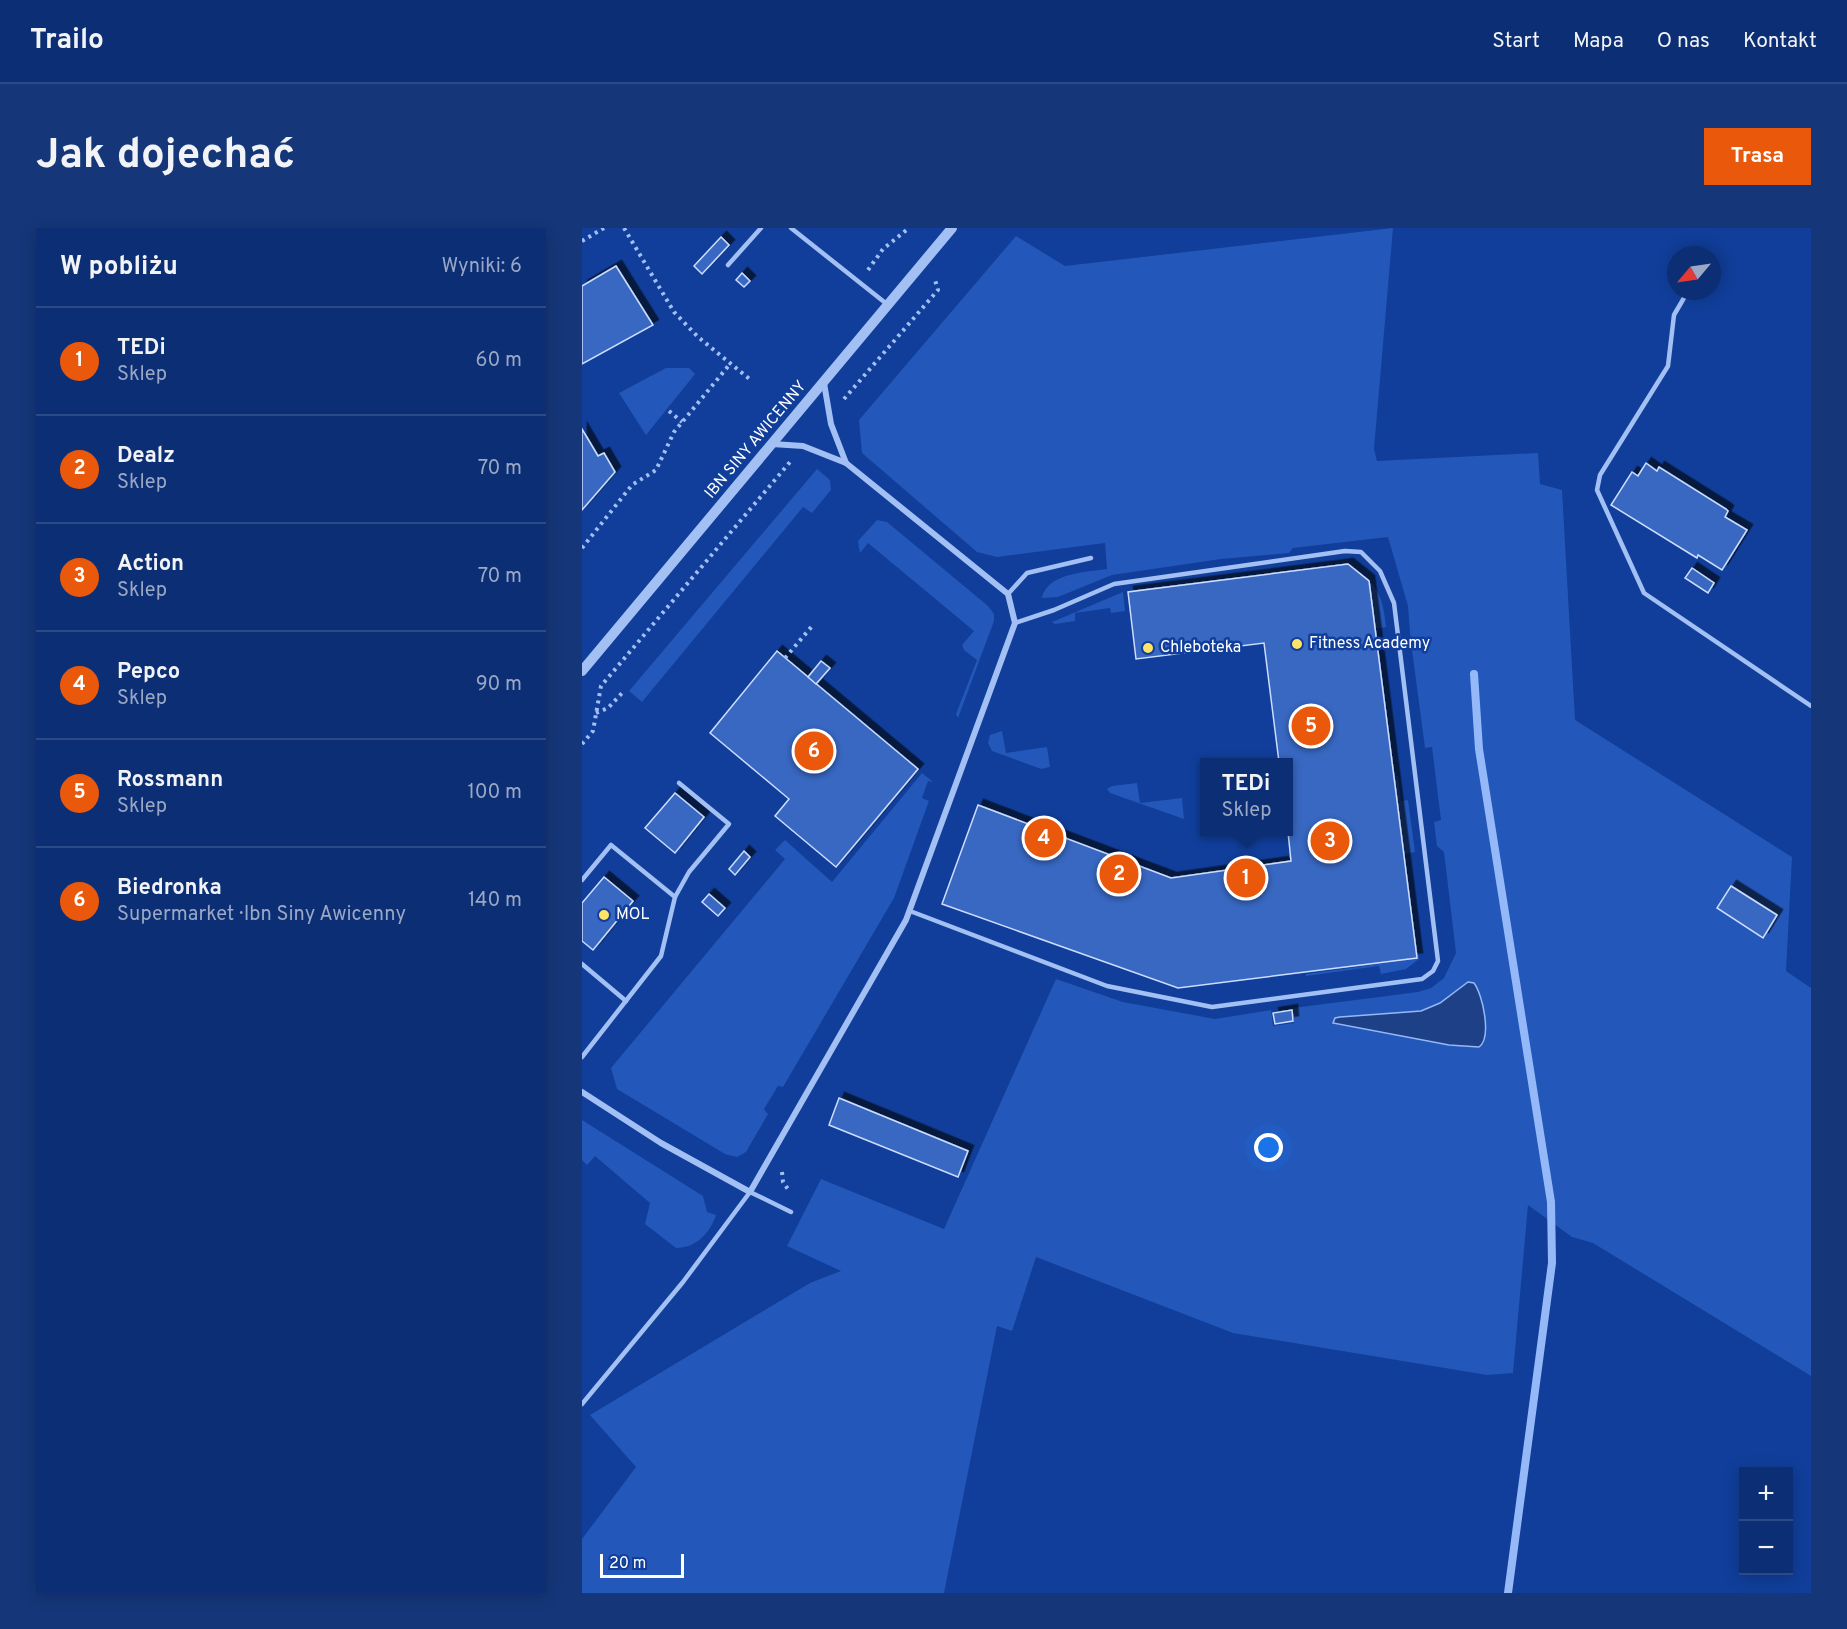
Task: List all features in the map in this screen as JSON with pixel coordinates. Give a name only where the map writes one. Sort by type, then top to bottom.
[{"type":"street","name":"IBN SINY AWICENNY","points":[[582,670],[952,228]]},
{"type":"street","points":[[824,383],[830,416],[846,463]]},
{"type":"street","points":[[582,1092],[661,1143],[750,1192],[910,911],[1015,623],[1008,594],[846,463],[803,446],[770,444]]},
{"type":"lane","points":[[728,265],[760,228]]},
{"type":"lane","points":[[791,228],[888,305]]},
{"type":"lane","points":[[1683,300],[1674,315],[1668,366],[1600,475],[1597,490],[1644,593],[1811,706]]},
{"type":"lane","points":[[910,911],[1107,986],[1212,1007],[1422,979],[1434,971],[1438,961],[1394,603],[1380,571],[1361,552],[1345,551],[1114,584],[1054,610],[1015,623]]},
{"type":"lane","points":[[1008,594],[1027,573],[1091,558]]},
{"type":"lane","points":[[582,1057],[661,956],[675,897],[689,872],[729,824],[679,783]]},
{"type":"lane","points":[[582,880],[611,845],[675,897]]},
{"type":"lane","points":[[582,964],[626,1001]]},
{"type":"lane","points":[[582,1404],[683,1282],[750,1192],[791,1212]]},
{"type":"path","points":[[582,241],[604,228]]},
{"type":"path","points":[[624,228],[674,312],[698,337],[752,381]]},
{"type":"path","points":[[858,282],[883,249],[909,228]]},
{"type":"path","points":[[830,416],[938,290],[929,256]]},
{"type":"path","points":[[582,548],[632,485],[656,470],[669,440],[730,364]]},
{"type":"path","points":[[669,411],[682,422]]},
{"type":"path","points":[[582,744],[593,731],[601,686],[803,446]]},
{"type":"path","points":[[785,658],[813,625]]},
{"type":"path","points":[[596,713],[608,708],[623,692]]},
{"type":"shaded area","points":[[1393,228],[1374,449],[1377,461],[1538,453],[1540,484],[1562,490],[1575,720],[1792,857],[1786,971],[1811,988],[1811,1376],[1593,1243],[1572,1237],[1528,1205],[1513,1373],[1487,1375],[1233,1333],[1036,1257],[1012,1331],[997,1326],[944,1593],[582,1593],[582,1539],[636,1467],[590,1415],[810,1283],[841,1271],[787,1246],[821,1179],[944,1229],[1056,979],[1123,1002],[1215,1019],[1271,1010],[1273,1026],[1294,1023],[1293,1008],[1418,992],[1431,988],[1444,978],[1456,953],[1444,852],[1437,846],[1434,822],[1441,820],[1432,747],[1425,748],[1412,650],[1416,650],[1415,645],[1411,645],[1408,606],[1388,537],[1293,548],[1289,553],[1221,559],[1112,575],[1058,597],[1042,598],[1051,583],[1059,579],[1069,575],[1107,569],[1105,543],[997,557],[977,552],[862,453],[859,420],[1016,236],[1065,266]],"holes":[[[1468,982],[1477,987],[1479,1047],[1449,1045],[1333,1023],[1340,1017],[1421,1011],[1440,1003]]]},
{"type":"shaded area","points":[[666,368],[689,368],[695,374],[646,435],[619,393]]},
{"type":"shaded area","points":[[817,469],[830,480],[831,490],[812,513],[803,507],[642,702],[629,691]]},
{"type":"shaded area","points":[[877,520],[887,522],[988,606],[994,614],[994,621],[958,718],[956,714],[977,660],[964,650],[962,645],[974,631],[868,543],[860,553],[858,541]]},
{"type":"shaded area","points":[[1348,564],[1372,583],[1383,606],[1386,627],[1375,629],[1369,581]]},
{"type":"shaded area","points":[[1123,592],[1125,611],[1111,613],[1110,608],[1075,613],[1075,621],[1055,624],[1052,622]]},
{"type":"shaded area","points":[[1002,731],[1006,753],[1047,747],[1050,767],[1041,769],[992,751],[988,743],[990,735]]},
{"type":"shaded area","points":[[922,773],[933,782],[928,781],[922,798],[929,801],[894,898],[783,1087],[778,1086],[764,1109],[768,1114],[746,1152],[737,1157],[725,1154],[617,1089],[611,1068],[785,859],[775,850],[785,840],[832,882]]},
{"type":"shaded area","points":[[1394,776],[1398,776],[1401,801],[1408,800],[1415,852],[1404,854]]},
{"type":"shaded area","points":[[1137,783],[1140,803],[1182,798],[1184,819],[1110,793],[1107,789],[1112,786]]},
{"type":"shaded area","points":[[1414,939],[1416,939],[1419,959],[1406,969],[1381,974],[1379,966],[1306,976],[1306,974],[1416,959]]},
{"type":"shaded area","points":[[1468,982],[1474,983],[1477,989],[1485,1016],[1485,1035],[1479,1047],[1449,1045],[1333,1023],[1335,1018],[1340,1017],[1421,1011],[1440,1003]]},
{"type":"shaded area","points":[[582,1120],[703,1196],[707,1212],[716,1215],[706,1233],[690,1245],[676,1248],[645,1224],[650,1203],[595,1156],[587,1165],[582,1160]]},
{"type":"building","points":[[721,237],[729,245],[702,274],[694,266]]},
{"type":"building","points":[[616,266],[653,325],[582,364],[582,286]]},
{"type":"building","points":[[742,273],[750,281],[744,287],[736,280]]},
{"type":"building","points":[[582,429],[598,456],[604,453],[615,472],[582,510]]},
{"type":"building","points":[[1646,463],[1657,471],[1659,467],[1726,509],[1728,511],[1725,517],[1747,530],[1722,570],[1698,555],[1697,558],[1611,505],[1632,472],[1638,476]]},
{"type":"building","points":[[1348,564],[1369,581],[1417,958],[1178,988],[942,904],[978,805],[1171,878],[1291,861],[1288,836],[1293,836],[1293,758],[1278,758],[1264,643],[1136,659],[1128,592]]},
{"type":"building","points":[[1692,568],[1714,583],[1708,593],[1685,578]]},
{"type":"building","points":[[777,651],[918,769],[836,867],[775,816],[789,799],[710,733]]},
{"type":"building","points":[[821,661],[830,668],[816,684],[808,677]]},
{"type":"building","points":[[675,793],[704,817],[675,853],[645,828]]},
{"type":"building","points":[[744,851],[750,857],[735,875],[729,869]]},
{"type":"building","points":[[604,877],[633,901],[593,950],[582,941],[582,903]]},
{"type":"building","points":[[1731,886],[1777,915],[1763,938],[1717,908]]},
{"type":"building","points":[[709,894],[725,908],[718,916],[702,902]]},
{"type":"building","points":[[1292,1010],[1293,1021],[1275,1024],[1273,1013]]},
{"type":"building","points":[[839,1098],[968,1151],[958,1177],[829,1125]]},
{"type":"waterway","points":[[1474,674],[1479,749],[1551,1202],[1552,1263],[1508,1593]]},
{"type":"place","name":"Fitness Academy","points":[[1297,644]]},
{"type":"place","name":"Chleboteka","points":[[1148,648]]},
{"type":"place","name":"Rossmann","points":[[1311,726]]},
{"type":"place","name":"Biedronka","points":[[814,751]]},
{"type":"place","name":"Pepco","points":[[1044,838]]},
{"type":"place","name":"Action","points":[[1330,841]]},
{"type":"place","name":"Dealz","points":[[1119,874]]},
{"type":"place","name":"TEDi","points":[[1246,878]]},
{"type":"place","name":"MOL","points":[[604,915]]}]
